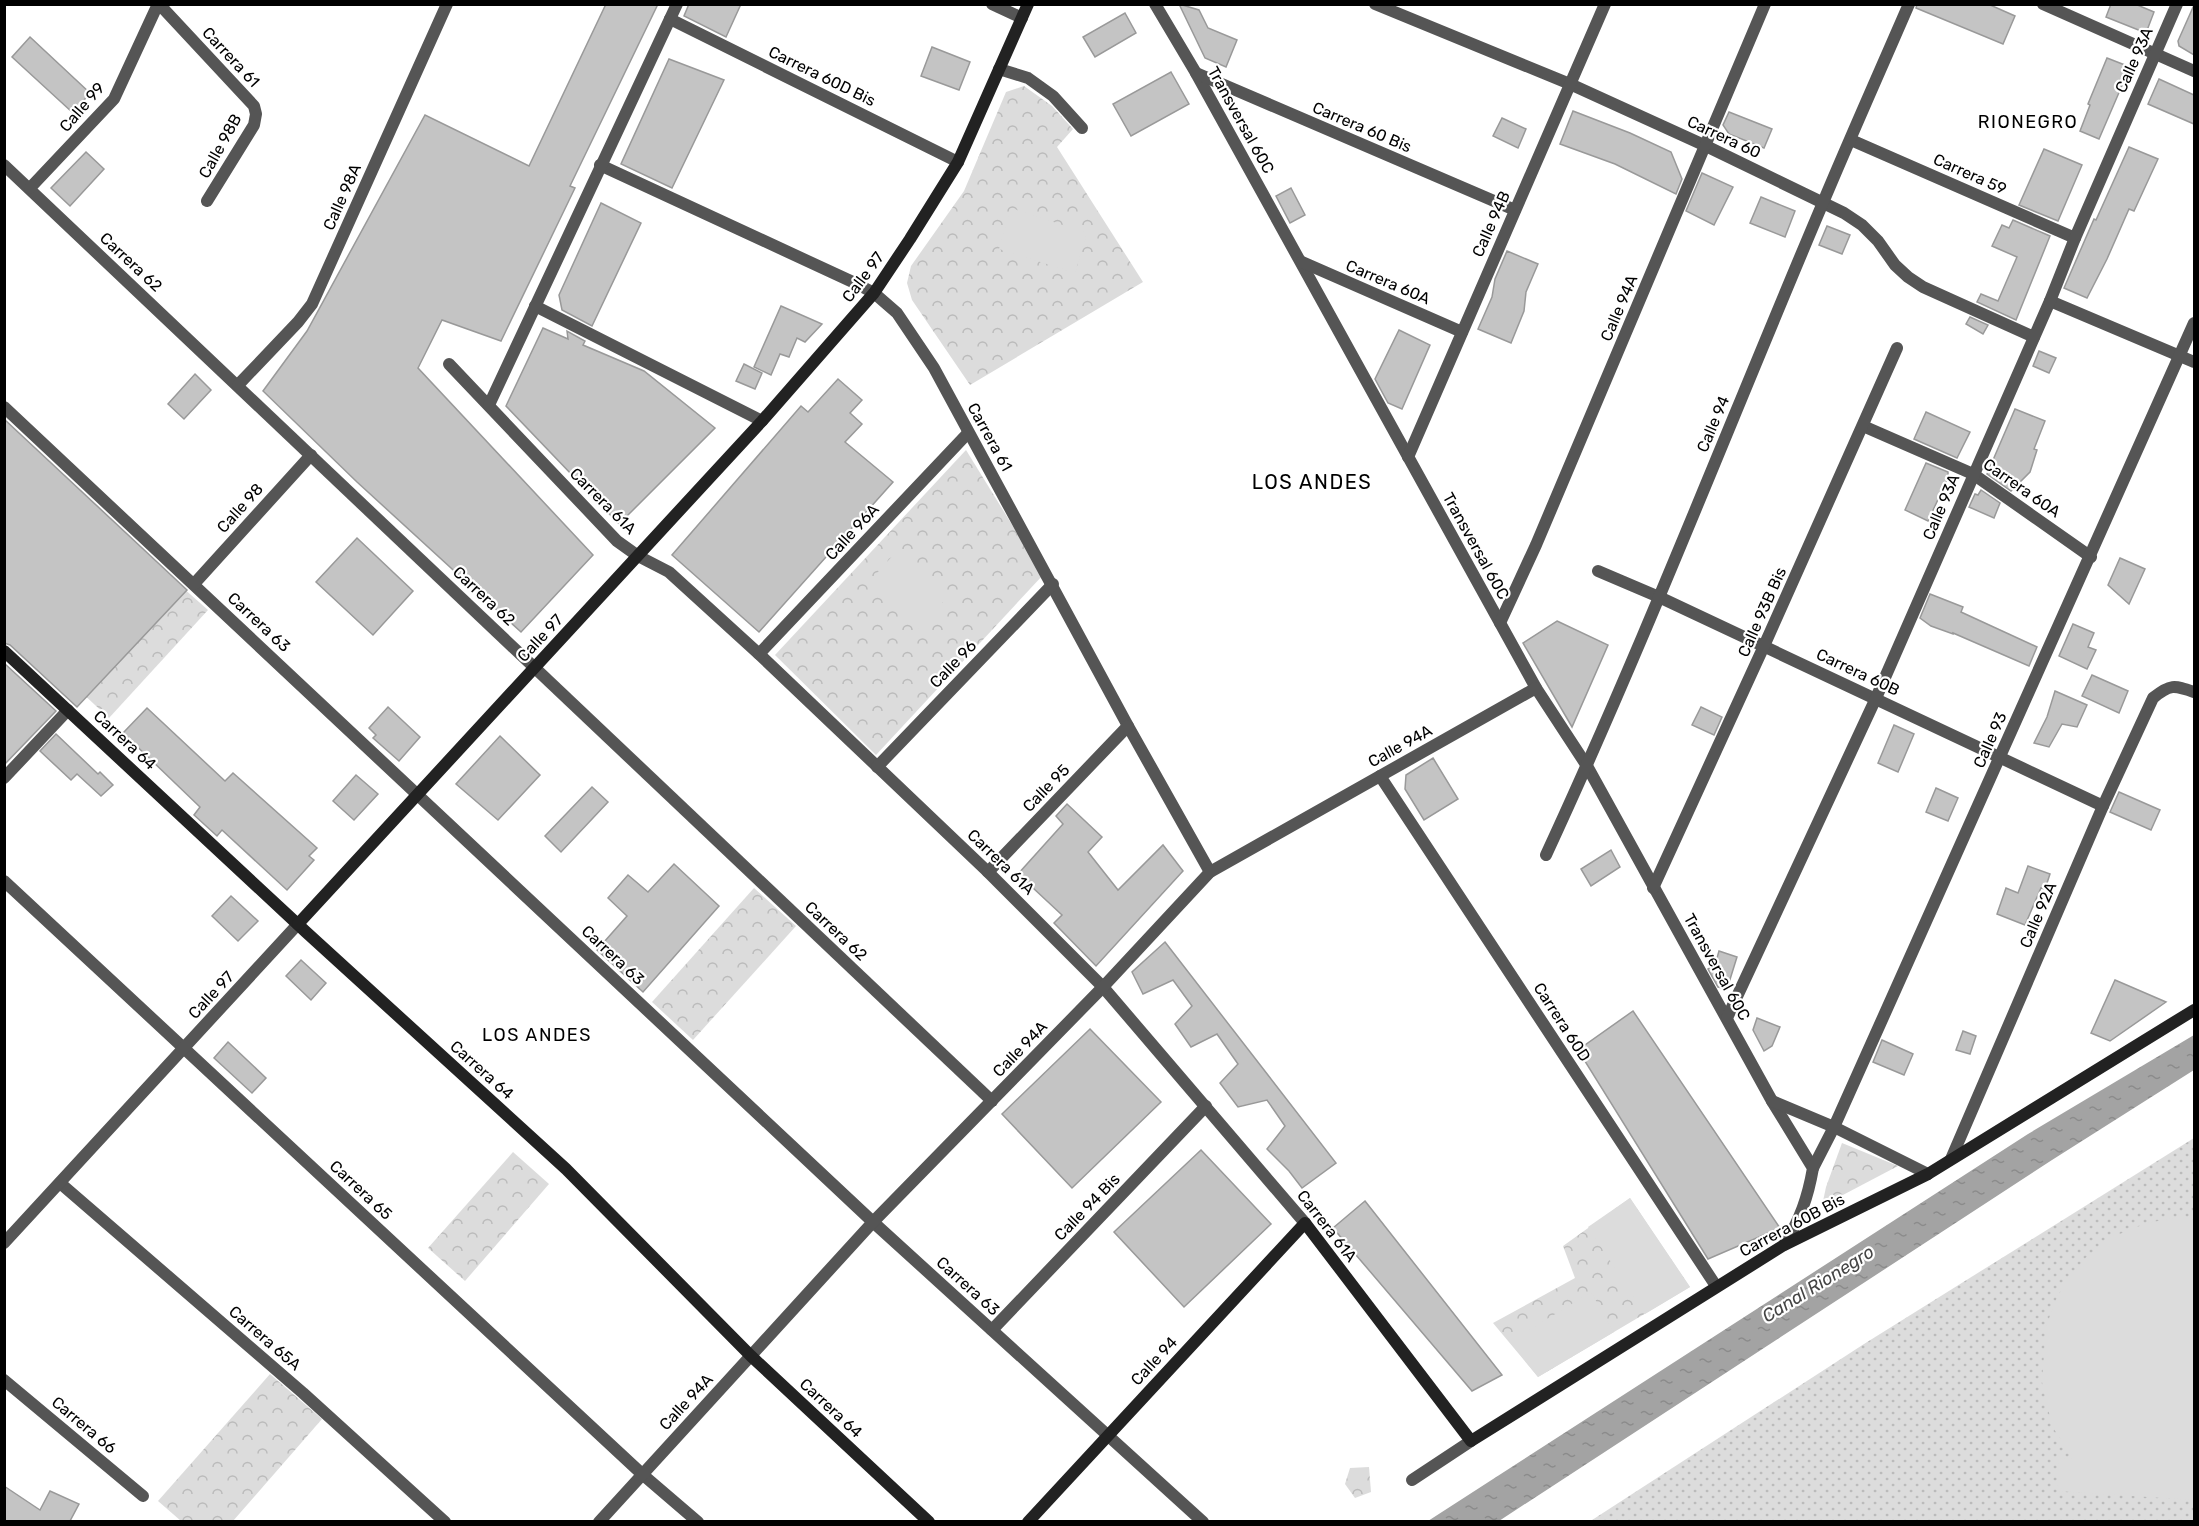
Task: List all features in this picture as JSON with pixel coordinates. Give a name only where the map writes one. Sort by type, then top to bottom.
[{"type":"street","name":"Carrera 61","points":[[159,4],[254,106]]},
{"type":"street","name":"Calle 99","points":[[30,188],[114,99],[159,4]]},
{"type":"street","name":"Calle 98A","points":[[238,386],[312,304],[447,4]]},
{"type":"street","points":[[489,405],[677,4]]},
{"type":"street","points":[[992,4],[1022,18]]},
{"type":"street","name":"Calle 97","points":[[4,1243],[762,421],[874,293],[958,162],[1028,4]]},
{"type":"street","name":"Transversal 60C","points":[[1155,4],[1302,262],[1536,688],[1587,766],[1772,1101],[1812,1168]]},
{"type":"street","name":"Carrera 60","points":[[1375,4],[1570,84],[1823,203],[1862,225],[1878,241],[1895,265],[1923,287],[2034,337]]},
{"type":"street","name":"Calle 94B","points":[[1408,457],[1605,4]]},
{"type":"street","name":"Calle 94A","points":[[1500,623],[1536,545],[1766,4]]},
{"type":"street","name":"Calle 94","points":[[1546,855],[1587,766],[1909,4]]},
{"type":"street","points":[[2043,4],[2194,71]]},
{"type":"street","name":"Calle 93A","points":[[1727,1018],[1876,698],[2177,4]]},
{"type":"street","name":"Carrera 60D Bis","points":[[670,19],[958,162]]},
{"type":"street","points":[[999,69],[1028,78],[1053,96],[1082,128]]},
{"type":"street","name":"Carrera 60 Bis","points":[[1196,74],[1515,210]]},
{"type":"street","name":"Calle 98B","points":[[207,201],[254,125],[256,114],[254,106]]},
{"type":"street","name":"Carrera 59","points":[[1851,140],[2075,238]]},
{"type":"street","name":"Carrera 62","points":[[4,165],[992,1101]]},
{"type":"street","name":"Carrera 61","points":[[600,165],[874,293],[897,313],[934,368],[1210,872]]},
{"type":"street","name":"Carrera 60A","points":[[1302,262],[1462,332]]},
{"type":"street","points":[[2050,301],[2194,362]]},
{"type":"street","points":[[535,306],[762,421]]},
{"type":"street","name":"Calle 93","points":[[1812,1168],[1834,1127],[2194,324]]},
{"type":"street","name":"Calle 93B Bis","points":[[1653,888],[1897,348]]},
{"type":"street","name":"Carrera 61A","points":[[449,364],[617,541],[638,556],[669,572],[759,654],[988,872],[1103,987],[1305,1223],[1471,1441]]},
{"type":"street","name":"Carrera 63","points":[[4,407],[873,1222],[1203,1521]]},
{"type":"street","name":"Carrera 60A","points":[[1863,426],[1973,474],[2091,557]]},
{"type":"street","name":"Calle 96A","points":[[759,654],[968,433]]},
{"type":"street","name":"Calle 98","points":[[194,584],[311,455]]},
{"type":"street","name":"Carrera 60B","points":[[1598,571],[1659,597],[2103,806]]},
{"type":"street","name":"Calle 96","points":[[877,766],[1053,584]]},
{"type":"street","name":"Carrera 64","points":[[4,651],[566,1169],[751,1356],[928,1521]]},
{"type":"street","name":"Calle 92A","points":[[1951,1159],[2103,806],[2153,698],[2165,688],[2176,686],[2194,692]]},
{"type":"street","name":"Calle 94A","points":[[599,1521],[873,1222],[1103,987],[1210,872],[1536,688]]},
{"type":"street","points":[[4,778],[68,710]]},
{"type":"street","name":"Calle 95","points":[[988,872],[1128,726]]},
{"type":"street","name":"Carrera 60D","points":[[1380,777],[1716,1286]]},
{"type":"street","name":"Carrera 65","points":[[4,881],[642,1474],[698,1521]]},
{"type":"street","name":"Carrera 60B Bis","points":[[1412,1480],[1784,1245],[1928,1174],[2194,1010]]},
{"type":"street","points":[[1772,1101],[1834,1127],[1928,1174]]},
{"type":"street","name":"Calle 94 Bis","points":[[992,1330],[1206,1106]]},
{"type":"street","points":[[1784,1245],[1796,1227],[1804,1207],[1812,1168]]},
{"type":"street","name":"Carrera 65A","points":[[60,1183],[303,1393],[446,1521]]},
{"type":"street","name":"Calle 94","points":[[1028,1521],[1305,1223]]},
{"type":"street","name":"Carrera 66","points":[[4,1380],[143,1496]]},
{"type":"green space","points":[[1024,86],[1052,106],[1073,129],[1057,147],[1143,282],[970,385],[912,300],[907,283],[911,266],[964,191],[1006,92]]},
{"type":"green space","points":[[1011,208],[1087,233],[1075,273],[999,249]]},
{"type":"green space","points":[[966,450],[1043,575],[876,755],[775,655]]},
{"type":"green space","points":[[895,553],[945,600],[918,629],[868,583]]},
{"type":"green space","points":[[164,571],[208,610],[109,718],[66,678]]},
{"type":"green space","points":[[754,888],[796,926],[693,1040],[652,1002]]},
{"type":"green space","points":[[2194,1138],[2194,1521],[1589,1522],[1864,1344]]},
{"type":"green space","points":[[1842,1143],[1898,1166],[1822,1206],[1826,1187]]},
{"type":"green space","points":[[513,1152],[549,1184],[465,1281],[428,1248]]},
{"type":"green space","points":[[1630,1198],[1690,1287],[1538,1377],[1493,1323],[1575,1278],[1563,1246]]},
{"type":"green space","points":[[1630,1198],[1690,1287],[1645,1314],[1588,1227]]},
{"type":"green space","points":[[2174,1218],[2194,1220],[2194,1500],[2057,1491],[2059,1458],[2073,1459],[2052,1426],[2042,1382],[2046,1326],[2058,1295],[2084,1259],[2112,1237],[2147,1223]]},
{"type":"green space","points":[[1591,1292],[1614,1332],[1538,1377],[1510,1342]]},
{"type":"green space","points":[[270,1374],[322,1419],[233,1521],[181,1521],[158,1501]]},
{"type":"green space","points":[[1369,1467],[1371,1492],[1355,1498],[1345,1484],[1350,1468]]},
{"type":"water","name":"Canal Rionegro","points":[[2194,1035],[2194,1070],[2052,1160],[1499,1521],[1428,1521],[2028,1134]]},
{"type":"building","points":[[606,4],[658,4],[570,186],[575,188],[501,341],[442,320],[418,368],[593,555],[521,632],[357,482],[263,391],[307,331],[425,115],[529,166]]},
{"type":"building","points":[[689,4],[741,4],[726,37],[684,16]]},
{"type":"building","points":[[1179,4],[1199,10],[1208,28],[1237,40],[1226,67],[1205,58]]},
{"type":"building","points":[[1917,4],[1988,4],[2015,16],[2003,44],[1916,8]]},
{"type":"building","points":[[2111,4],[2135,4],[2154,12],[2146,33],[2106,17]]},
{"type":"building","points":[[2194,5],[2194,55],[2179,46],[2178,41]]},
{"type":"building","points":[[1125,13],[1136,33],[1095,57],[1083,37]]},
{"type":"building","points":[[30,37],[90,93],[73,113],[12,57]]},
{"type":"building","points":[[932,47],[970,62],[959,90],[921,76]]},
{"type":"building","points":[[2107,58],[2130,67],[2099,139],[2080,131],[2090,105],[2088,104]]},
{"type":"building","points":[[669,59],[724,80],[672,188],[621,164]]},
{"type":"building","points":[[1171,72],[1189,104],[1131,136],[1113,104]]},
{"type":"building","points":[[2159,79],[2194,95],[2194,124],[2148,104]]},
{"type":"building","points":[[1573,111],[1671,152],[1682,179],[1676,194],[1615,164],[1560,144]]},
{"type":"building","points":[[1729,112],[1772,129],[1764,148],[1729,134],[1723,125]]},
{"type":"building","points":[[1502,118],[1526,129],[1518,148],[1493,136]]},
{"type":"building","points":[[2129,147],[2158,159],[2134,211],[2129,209],[2087,298],[2064,288]]},
{"type":"building","points":[[2044,149],[2082,165],[2058,221],[2019,205]]},
{"type":"building","points":[[86,152],[104,169],[70,206],[51,188]]},
{"type":"building","points":[[1702,173],[1733,187],[1714,225],[1686,211]]},
{"type":"building","points":[[1291,188],[1305,215],[1290,223],[1276,196]]},
{"type":"building","points":[[1761,197],[1795,211],[1785,237],[1750,223]]},
{"type":"building","points":[[601,203],[641,223],[592,326],[562,310],[559,295]]},
{"type":"building","points":[[2013,220],[2050,236],[2016,320],[1977,302],[1981,294],[1998,301],[2017,257],[1992,246],[2002,225],[2009,228]]},
{"type":"building","points":[[1827,226],[1850,235],[1842,254],[1819,245]]},
{"type":"building","points":[[1507,251],[1538,264],[1526,292],[1524,311],[1511,343],[1478,329],[1492,297],[1495,279]]},
{"type":"building","points":[[781,306],[822,324],[805,342],[797,338],[789,357],[780,354],[771,375],[754,367]]},
{"type":"building","points":[[1970,317],[1988,325],[1983,334],[1966,324]]},
{"type":"building","points":[[543,328],[568,339],[567,331],[585,341],[583,345],[644,371],[715,428],[619,524],[506,406]]},
{"type":"building","points":[[1399,330],[1430,345],[1402,409],[1388,403],[1375,379]]},
{"type":"building","points":[[2039,351],[2056,358],[2049,373],[2033,366]]},
{"type":"building","points":[[744,364],[762,373],[755,389],[736,381]]},
{"type":"building","points":[[195,374],[211,390],[184,419],[168,404]]},
{"type":"building","points":[[838,379],[862,400],[850,413],[862,424],[845,442],[893,482],[759,632],[672,555],[801,406],[808,412]]},
{"type":"building","points":[[2015,409],[2045,421],[2034,449],[2037,450],[2030,472],[2011,491],[1987,474]]},
{"type":"building","points":[[1926,412],[1970,432],[1957,458],[1914,439]]},
{"type":"building","points":[[4,419],[187,590],[77,707],[10,645],[4,643]]},
{"type":"building","points":[[1926,463],[1948,472],[1948,478],[1928,521],[1905,510]]},
{"type":"building","points":[[1981,490],[2000,503],[1994,518],[1969,507],[1975,494],[1978,495]]},
{"type":"building","points":[[357,538],[413,591],[373,635],[316,582]]},
{"type":"building","points":[[2120,558],[2145,569],[2129,604],[2108,585]]},
{"type":"building","points":[[1930,594],[1963,607],[1961,612],[2037,647],[2029,666],[1953,633],[1931,626],[1920,618]]},
{"type":"building","points":[[1557,621],[1608,645],[1572,727],[1523,643]]},
{"type":"building","points":[[2073,624],[2094,633],[2088,647],[2096,650],[2087,669],[2059,656]]},
{"type":"building","points":[[4,663],[56,711],[4,765]]},
{"type":"building","points":[[2092,675],[2128,691],[2119,713],[2082,696]]},
{"type":"building","points":[[2055,691],[2087,705],[2077,727],[2062,724],[2049,747],[2034,743],[2047,717]]},
{"type":"building","points":[[388,707],[420,737],[399,761],[373,738],[376,735],[369,728]]},
{"type":"building","points":[[1701,707],[1722,717],[1714,735],[1692,725]]},
{"type":"building","points":[[147,708],[225,781],[233,773],[317,848],[309,856],[314,860],[287,890],[222,830],[217,836],[194,815],[200,807],[123,733]]},
{"type":"building","points":[[1894,725],[1914,734],[1898,772],[1878,763]]},
{"type":"building","points":[[56,734],[98,774],[100,772],[113,785],[101,796],[77,774],[71,780],[40,751]]},
{"type":"building","points":[[500,736],[540,775],[498,820],[456,784]]},
{"type":"building","points":[[1433,758],[1458,799],[1424,820],[1405,789],[1406,775]]},
{"type":"building","points":[[356,775],[378,794],[354,820],[333,801]]},
{"type":"building","points":[[592,787],[608,802],[561,852],[545,836]]},
{"type":"building","points":[[1936,788],[1958,798],[1948,821],[1926,812]]},
{"type":"building","points":[[2119,792],[2160,810],[2151,830],[2110,812]]},
{"type":"building","points":[[1067,804],[1102,837],[1088,852],[1118,890],[1163,845],[1183,871],[1096,966],[1054,923],[1062,915],[1018,874],[1063,824],[1056,816]]},
{"type":"building","points":[[1611,850],[1620,867],[1591,886],[1581,869]]},
{"type":"building","points":[[674,864],[719,906],[643,992],[597,950],[627,916],[608,898],[628,875],[648,892]]},
{"type":"building","points":[[2028,866],[2050,874],[2045,889],[2041,888],[2025,925],[1997,914],[2006,888],[2018,893]]},
{"type":"building","points":[[231,896],[258,921],[238,941],[212,916]]},
{"type":"building","points":[[1165,942],[1336,1163],[1302,1188],[1267,1149],[1285,1126],[1267,1100],[1238,1107],[1220,1083],[1238,1064],[1217,1034],[1191,1047],[1175,1024],[1192,1006],[1173,980],[1143,994],[1132,972]]},
{"type":"building","points":[[1719,951],[1737,957],[1727,989],[1718,987],[1708,969],[1715,965]]},
{"type":"building","points":[[301,960],[326,983],[311,1000],[286,976]]},
{"type":"building","points":[[2115,980],[2166,1002],[2110,1041],[2091,1033]]},
{"type":"building","points":[[1633,1011],[1780,1228],[1708,1259],[1578,1050]]},
{"type":"building","points":[[1757,1018],[1780,1027],[1772,1046],[1764,1051],[1753,1030]]},
{"type":"building","points":[[1090,1029],[1161,1102],[1072,1188],[1002,1114]]},
{"type":"building","points":[[1963,1031],[1976,1036],[1970,1054],[1956,1050]]},
{"type":"building","points":[[1882,1040],[1913,1054],[1904,1075],[1873,1062]]},
{"type":"building","points":[[228,1042],[266,1078],[252,1093],[214,1058]]},
{"type":"building","points":[[1201,1150],[1271,1224],[1184,1307],[1114,1232]]},
{"type":"building","points":[[1365,1201],[1502,1375],[1472,1391],[1333,1228]]},
{"type":"building","points":[[4,1486],[40,1510],[50,1491],[79,1504],[70,1521],[4,1521]]},
{"type":"district","name":"RIONEGRO","points":[[2028,122]]},
{"type":"district","name":"LOS ANDES","points":[[1312,482]]},
{"type":"district","name":"LOS ANDES","points":[[537,1035]]}]
